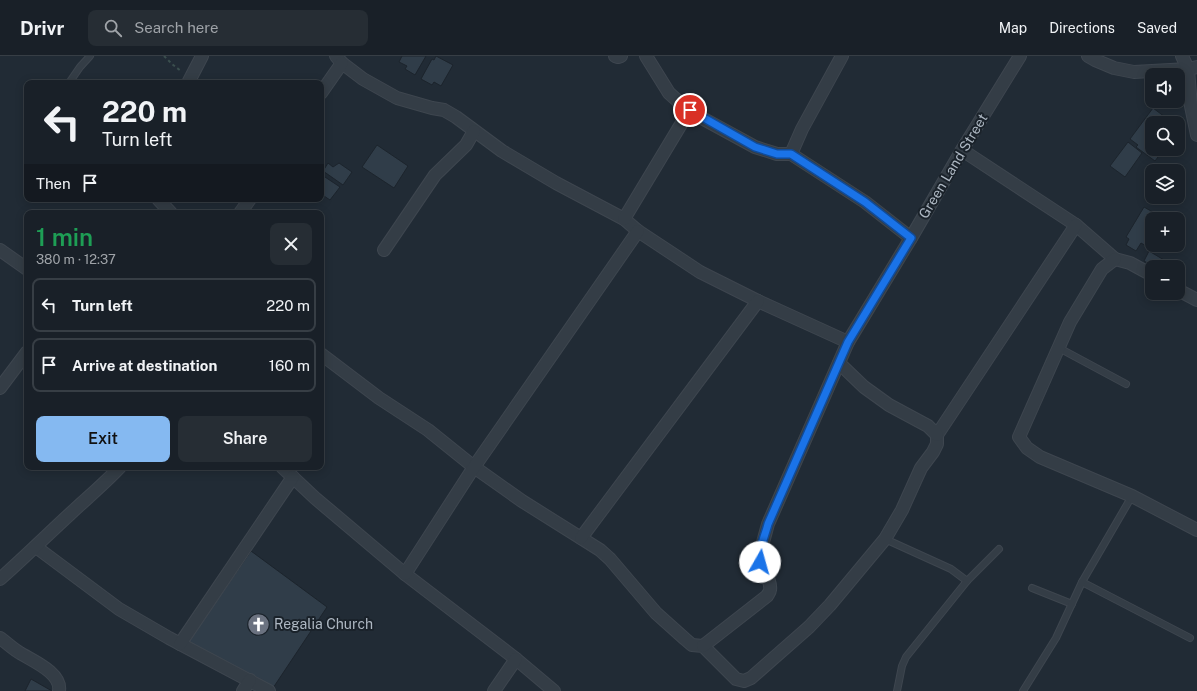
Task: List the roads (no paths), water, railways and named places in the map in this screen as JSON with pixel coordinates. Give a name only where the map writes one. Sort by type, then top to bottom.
[{"type":"street","points":[[189,80],[202,56]]},
{"type":"street","points":[[615,56],[621,56]]},
{"type":"street","points":[[646,56],[669,93],[690,110],[755,147],[777,154],[791,154],[865,202],[911,238]]},
{"type":"street","points":[[791,154],[802,129],[842,56]]},
{"type":"street","name":"Green Land Street","points":[[703,646],[767,596],[770,590],[770,584],[759,557],[768,524],[838,363],[848,342],[962,150],[1020,56]]},
{"type":"street","points":[[1088,56],[1114,68],[1134,72],[1192,68]]},
{"type":"street","points":[[1182,56],[1192,68],[1191,106],[1197,135]]},
{"type":"street","points":[[324,87],[339,59],[363,79],[397,98],[444,110],[456,117],[474,132],[502,151],[556,183],[624,219],[638,231],[700,272],[758,301],[848,342]]},
{"type":"street","points":[[624,219],[690,110]]},
{"type":"street","points":[[384,250],[435,175],[466,145],[474,132]]},
{"type":"street","points":[[962,150],[1076,225],[1115,258],[1130,263],[1145,271]]},
{"type":"street","points":[[161,202],[168,210]]},
{"type":"street","points":[[324,356],[379,398],[428,430],[474,467],[522,501],[600,550],[610,559],[656,613],[692,645],[703,646],[736,679],[744,681],[751,678],[830,605],[885,539],[902,510],[921,468],[937,444],[937,435],[1076,225]]},
{"type":"street","points":[[406,574],[474,467],[638,231]]},
{"type":"street","points":[[0,250],[24,267]]},
{"type":"street","points":[[1115,258],[1102,269],[1070,322],[1020,438],[1027,448],[1040,457],[1132,496],[1197,530]]},
{"type":"street","points":[[1185,294],[1197,300]]},
{"type":"street","points":[[581,538],[758,301]]},
{"type":"street","points":[[0,388],[24,356]]},
{"type":"street","points":[[838,363],[864,387],[889,405],[928,426],[937,435]]},
{"type":"street","points":[[0,579],[117,470]]},
{"type":"street","points":[[285,470],[315,498],[406,574],[516,659],[554,691]]},
{"type":"street","points":[[180,644],[293,477]]},
{"type":"street","points":[[36,547],[120,609],[180,644],[269,691]]},
{"type":"street","points":[[0,638],[20,653],[41,664],[54,676],[60,687],[60,691]]},
{"type":"street","points":[[494,691],[516,659]]},
{"type":"street","points":[[243,691],[250,680]]},
{"type":"lane","points":[[71,80],[90,56]]},
{"type":"lane","points":[[1059,348],[1126,384]]},
{"type":"lane","points":[[1023,691],[1056,638],[1082,582],[1132,496]]},
{"type":"lane","points":[[885,539],[951,569],[967,581]]},
{"type":"lane","points":[[898,691],[902,666],[906,657],[967,581],[999,549]]},
{"type":"lane","points":[[1082,582],[1190,638]]},
{"type":"lane","points":[[1032,588],[1072,604]]},
{"type":"place","name":"Regalia Church","points":[[258,624]]}]
